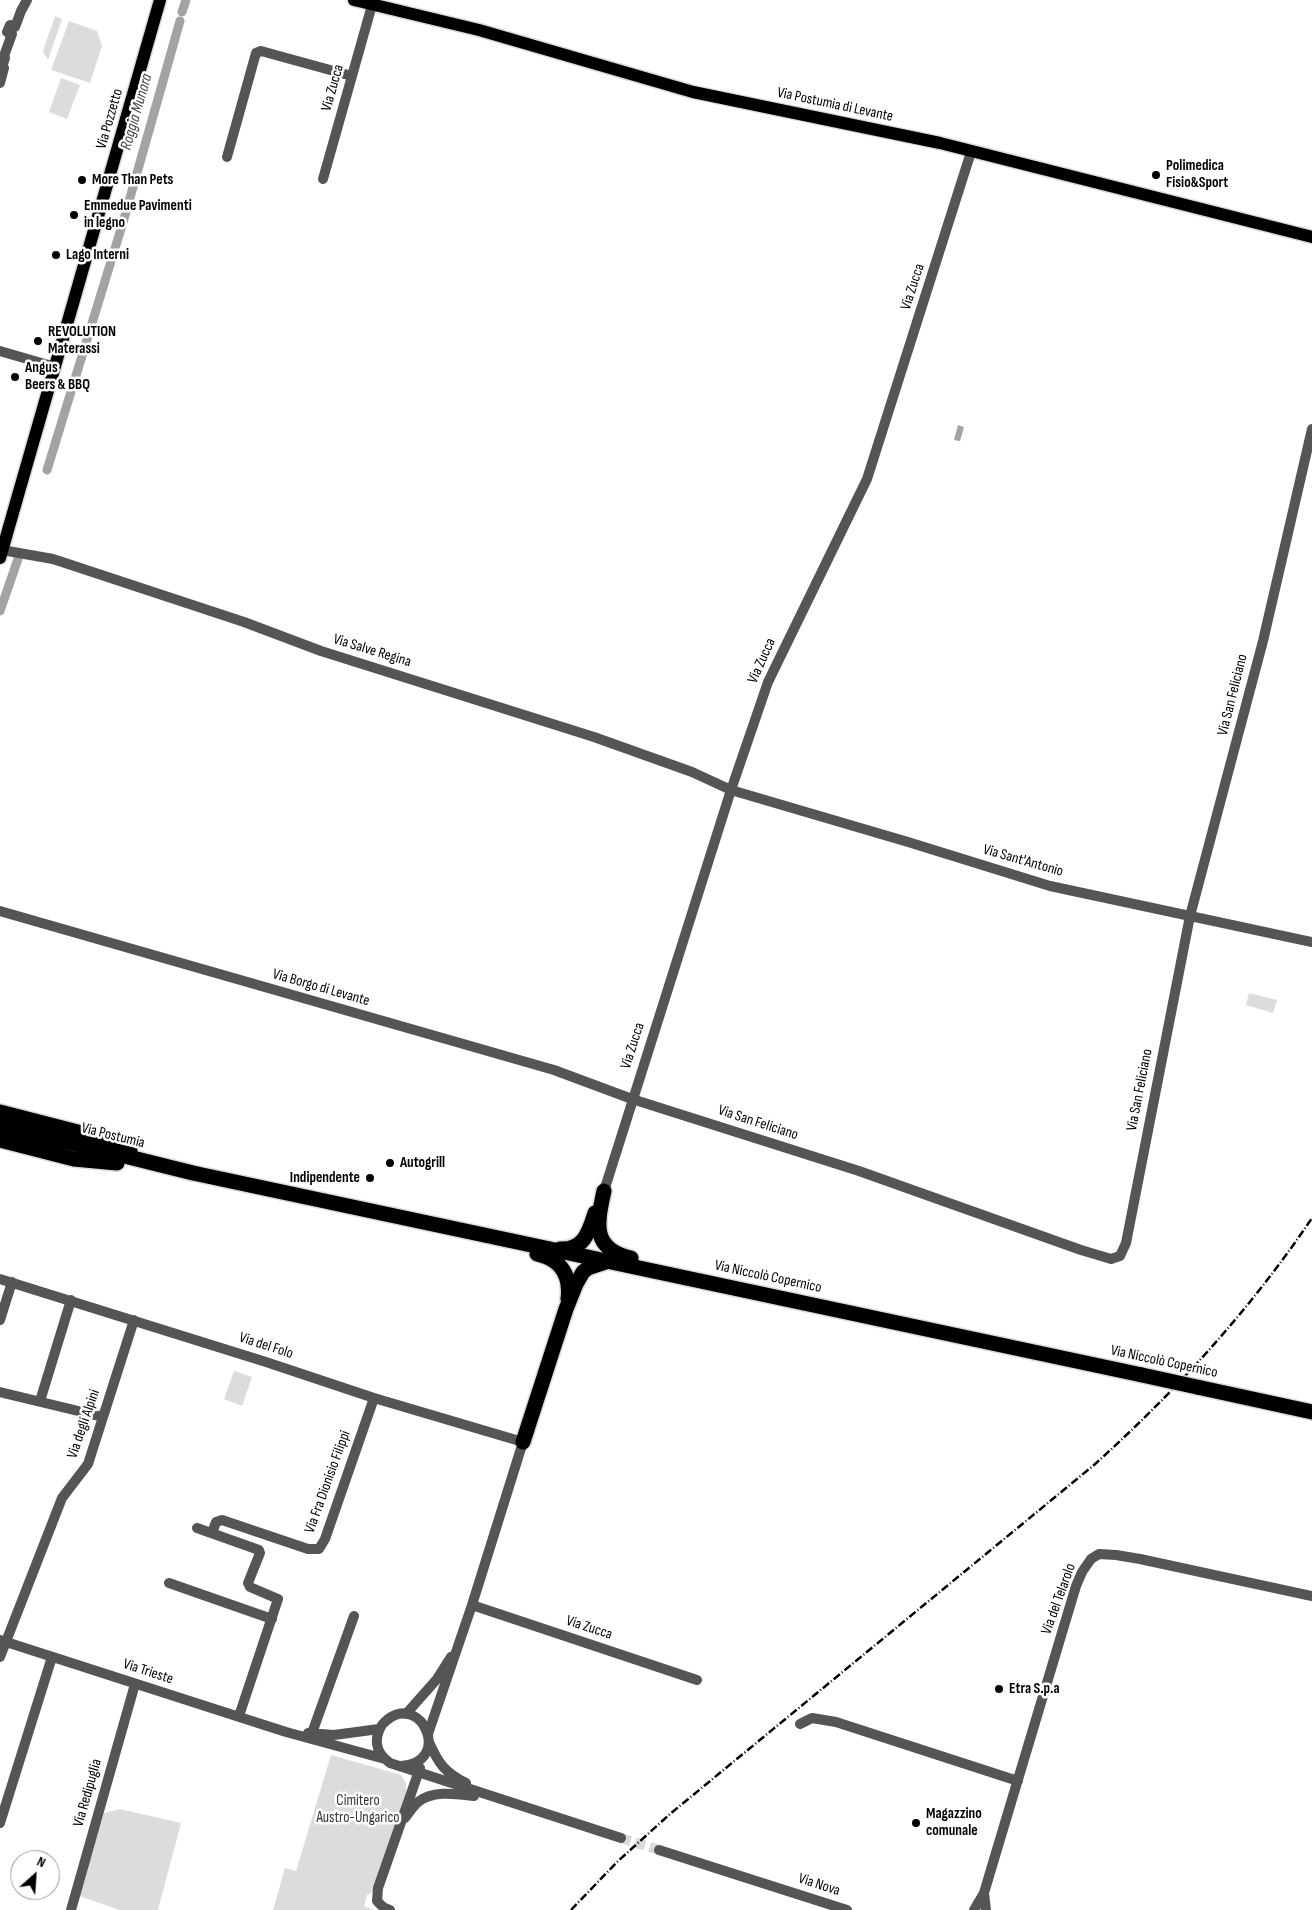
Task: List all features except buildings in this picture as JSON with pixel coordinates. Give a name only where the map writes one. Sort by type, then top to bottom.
[{"type":"highway","points":[[0,1112],[101,1138],[134,1153],[193,1173]]},
{"type":"highway","name":"Via Postumia","points":[[0,1125],[217,1178]]},
{"type":"highway","points":[[0,1140],[74,1159],[193,1173]]},
{"type":"highway","name":"Via Niccolò Copernico","points":[[217,1178],[1312,1412]]},
{"type":"highway","points":[[551,1249],[574,1248],[584,1241],[604,1191]]},
{"type":"highway","points":[[604,1191],[599,1226],[603,1243],[607,1248],[614,1253],[667,1266],[703,1281]]},
{"type":"highway","points":[[467,1232],[502,1246],[545,1256],[560,1264],[568,1280],[566,1308]]},
{"type":"highway","points":[[523,1442],[566,1308],[583,1272],[592,1265],[610,1262]]},
{"type":"main road","name":"Via Postumia di Levante","points":[[354,0],[479,30],[693,92],[940,143],[1312,237]]},
{"type":"main road","name":"Via Pozzetto","points":[[1,554],[161,2]]},
{"type":"street","points":[[0,83],[4,68],[2,68],[4,56],[12,34],[7,32],[10,25],[15,27],[27,0]]},
{"type":"street","name":"Via Zucca","points":[[322,179],[372,5]]},
{"type":"street","points":[[227,157],[256,54],[261,51],[352,76]]},
{"type":"street","name":"Via Zucca","points":[[604,1191],[731,790],[768,682],[866,479],[972,152]]},
{"type":"street","points":[[0,351],[55,368]]},
{"type":"street","name":"Via San Feliciano","points":[[632,1098],[858,1171],[1081,1250],[1111,1259],[1120,1256],[1126,1243],[1190,916],[1260,650],[1312,429]]},
{"type":"street","name":"Via Salve Regina","points":[[1,554],[53,559],[195,606],[321,651],[594,738],[692,772],[731,790]]},
{"type":"street","name":"Via Sant'Antonio","points":[[731,790],[1050,886],[1312,942]]},
{"type":"street","name":"Via Borgo di Levante","points":[[0,911],[474,1046],[554,1070],[632,1098]]},
{"type":"street","name":"Via del Folo","points":[[0,1279],[134,1320],[374,1398],[523,1442]]},
{"type":"street","points":[[0,1320],[12,1282]]},
{"type":"street","points":[[40,1401],[71,1300]]},
{"type":"street","name":"Via degli Alpini","points":[[0,1657],[3,1641],[62,1498],[88,1464],[134,1320]]},
{"type":"street","points":[[0,1392],[104,1417]]},
{"type":"street","name":"Via Fra Dionisio Filippi","points":[[212,1533],[216,1522],[222,1520],[308,1549],[319,1549],[325,1539],[374,1398]]},
{"type":"street","points":[[390,1910],[383,1908],[377,1901],[378,1894],[426,1753],[457,1648],[523,1442]]},
{"type":"street","points":[[197,1528],[259,1550],[260,1553],[248,1583],[250,1586],[278,1598],[239,1716]]},
{"type":"street","name":"Via del Telarolo","points":[[984,1893],[1076,1586],[1091,1558],[1099,1554],[1140,1558],[1312,1596]]},
{"type":"street","points":[[169,1583],[272,1619]]},
{"type":"street","name":"Via Zucca","points":[[472,1606],[697,1680]]},
{"type":"street","points":[[312,1733],[354,1616]]},
{"type":"street","name":"Via Trieste","points":[[3,1641],[286,1732],[385,1759]]},
{"type":"street","points":[[406,1714],[437,1679],[457,1648]]},
{"type":"street","points":[[0,1823],[52,1657]]},
{"type":"street","name":"Via Redipuglia","points":[[71,1910],[135,1684]]},
{"type":"street","points":[[401,1822],[410,1788],[410,1780],[402,1768],[385,1759],[377,1745],[379,1729],[390,1717],[406,1714],[420,1721],[429,1738],[438,1763],[454,1778],[498,1799]]},
{"type":"street","points":[[800,1724],[812,1718],[836,1722],[1018,1782]]},
{"type":"street","name":"Via Trieste","points":[[286,1732],[334,1736],[379,1729]]},
{"type":"street","points":[[398,1766],[415,1763],[426,1753]]},
{"type":"street","points":[[398,1766],[621,1838]]},
{"type":"street","points":[[401,1822],[419,1802],[430,1796],[450,1793],[498,1799]]},
{"type":"street","name":"Via Nova","points":[[659,1850],[848,1910]]},
{"type":"street","points":[[974,1910],[984,1893]]},
{"type":"street","points":[[984,1893],[986,1910]]},
{"type":"green space","points":[[55,16],[62,19],[48,60],[43,51]]},
{"type":"green space","points":[[69,21],[97,31],[102,46],[90,83],[51,70]]},
{"type":"green space","points":[[61,78],[80,85],[67,119],[49,112]]},
{"type":"green space","points":[[1249,993],[1277,1000],[1273,1013],[1246,1005]]},
{"type":"green space","points":[[234,1371],[252,1377],[242,1406],[224,1399]]},
{"type":"green space","name":"Cimitero Austro-Ungarico","points":[[331,1755],[401,1775],[406,1783],[406,1794],[373,1892],[367,1895],[364,1906],[373,1910],[273,1910],[285,1868],[296,1871]]},
{"type":"green space","points":[[120,1809],[181,1823],[158,1910],[120,1910],[79,1896],[104,1813]]},
{"type":"shaded area","points":[[958,425],[964,427],[960,441],[954,440]]},
{"type":"waterway","name":"Roggia Munara","points":[[182,12],[186,0]]},
{"type":"waterway","name":"Roggia Munara","points":[[47,470],[124,219],[180,21]]},
{"type":"waterway","name":"Roggia Munara","points":[[0,611],[18,559]]},
{"type":"tunnel","points":[[621,1838],[659,1850]]},
{"type":"railway","points":[[571,1910],[617,1862],[670,1814],[1094,1465],[1124,1437],[1183,1379],[1237,1317],[1312,1218]]},
{"type":"place","name":"Polimedica Fisio&Sport","points":[[1156,175]]},
{"type":"place","name":"More Than Pets","points":[[82,180]]},
{"type":"place","name":"Emmedue Pavimenti in legno","points":[[74,215]]},
{"type":"place","name":"Lago Interni","points":[[56,255]]},
{"type":"place","name":"REVOLUTION Materassi","points":[[38,341]]},
{"type":"place","name":"Angus Beers & BBQ","points":[[15,377]]},
{"type":"place","name":"Autogrill","points":[[390,1163]]},
{"type":"place","name":"Indipendente","points":[[370,1178]]},
{"type":"place","name":"Etra S.p.a","points":[[999,1689]]},
{"type":"place","name":"Magazzino comunale","points":[[916,1823]]}]
